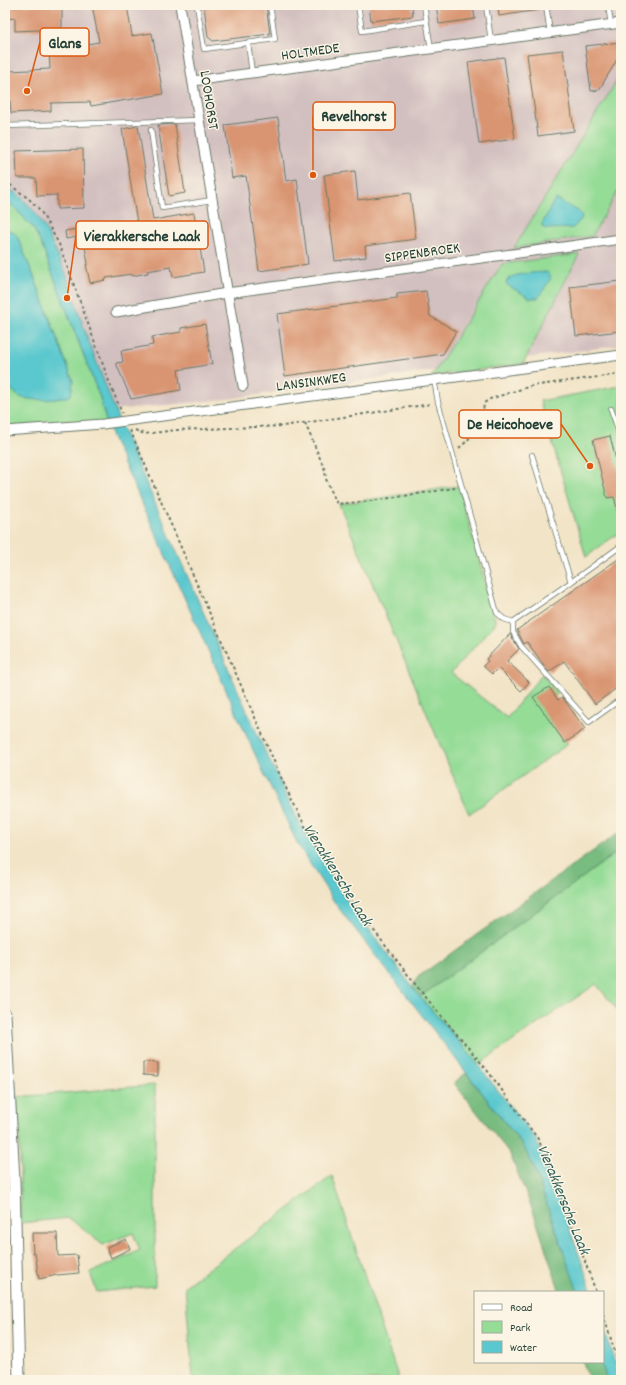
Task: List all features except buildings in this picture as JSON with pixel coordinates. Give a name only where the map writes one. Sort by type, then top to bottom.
[{"type":"street","name":"LOOHORST","points":[[180,5],[243,386]]},
{"type":"street","name":"HOLTMEDE","points":[[193,81],[621,23]]},
{"type":"street","name":"SIPPENBROEK","points":[[227,293],[621,239]]},
{"type":"street","points":[[116,312],[227,293]]},
{"type":"street","name":"LANSINKWEG","points":[[5,431],[103,424],[621,354]]},
{"type":"street","points":[[5,1014],[14,1180],[19,1380]]},
{"type":"lane","points":[[197,5],[204,49],[275,39],[270,5]]},
{"type":"lane","points":[[358,5],[362,31],[426,21]]},
{"type":"lane","points":[[424,5],[431,49]]},
{"type":"lane","points":[[486,5],[491,41]]},
{"type":"lane","points":[[546,5],[550,33]]},
{"type":"lane","points":[[608,5],[611,24]]},
{"type":"lane","points":[[248,43],[252,73]]},
{"type":"lane","points":[[5,126],[200,120]]},
{"type":"lane","points":[[151,130],[162,208],[212,200]]},
{"type":"lane","points":[[434,379],[438,402],[497,613],[504,619],[513,622]]},
{"type":"lane","points":[[611,409],[621,438]]},
{"type":"lane","points":[[532,455],[571,582]]},
{"type":"lane","points":[[513,622],[621,546]]},
{"type":"lane","points":[[513,622],[513,632],[521,646],[589,722],[621,699]]},
{"type":"path","points":[[5,181],[29,199],[40,210],[58,244],[124,421]]},
{"type":"path","points":[[457,450],[467,442],[478,426],[483,416],[482,410],[484,403],[490,399],[531,386],[621,374]]},
{"type":"path","points":[[438,402],[283,426],[177,430],[144,434],[129,427],[283,782],[319,854],[352,902],[418,988],[486,1070],[538,1139],[553,1175],[596,1291]]},
{"type":"path","points":[[305,423],[325,470],[326,479],[337,504],[371,501],[462,487]]},
{"type":"path","points":[[604,1317],[621,1371]]},
{"type":"path","points":[[599,1380],[603,1378],[604,1380]]},
{"type":"shaded area","points":[[5,5],[621,5],[621,345],[220,400],[5,420]]},
{"type":"green space","points":[[621,74],[621,186],[592,236],[514,248]]},
{"type":"green space","points":[[5,200],[13,206],[34,229],[42,246],[100,398],[108,428],[5,427],[5,349],[9,385],[73,381],[35,279],[17,236],[8,230],[5,231]]},
{"type":"green space","points":[[579,254],[523,364],[432,376],[502,264]]},
{"type":"green space","points":[[621,386],[621,531],[586,557],[540,401]]},
{"type":"green space","points":[[459,486],[496,623],[451,673],[507,718],[542,674],[558,693],[541,707],[568,744],[469,814],[339,504]]},
{"type":"green space","points":[[621,831],[621,849],[420,997],[412,987],[418,977]]},
{"type":"green space","points":[[621,849],[621,1014],[596,984],[478,1065],[420,997]]},
{"type":"green space","points":[[466,1073],[524,1147],[534,1168],[578,1291],[560,1291],[533,1211],[510,1154],[454,1083]]},
{"type":"green space","points":[[155,1085],[155,1286],[97,1292],[90,1273],[140,1250],[133,1233],[103,1245],[69,1218],[20,1223],[20,1145],[16,1097]]},
{"type":"green space","points":[[332,1176],[399,1380],[193,1380],[185,1286]]},
{"type":"green space","points":[[583,1363],[601,1363],[607,1380],[589,1380]]},
{"type":"water","points":[[5,187],[19,195],[35,212],[46,230],[66,274],[87,337],[121,426],[259,738],[300,824],[344,896],[420,997],[468,1052],[535,1138],[592,1291],[578,1291],[534,1168],[524,1147],[337,906],[298,845],[253,750],[108,428],[100,398],[42,246],[34,229],[13,206],[5,200]]},
{"type":"water","points":[[556,199],[581,214],[582,218],[573,228],[545,229],[542,226]]},
{"type":"water","points":[[8,230],[17,236],[35,279],[73,381],[71,395],[66,397],[46,400],[20,397],[12,390],[9,384],[5,348],[4,315],[5,231]]},
{"type":"water","points":[[547,272],[551,278],[538,298],[530,298],[507,285],[506,282],[513,276]]},
{"type":"water","points":[[604,1329],[621,1380],[607,1380],[601,1363],[604,1363]]},
{"type":"place","name":"Glans","points":[[27,91]]},
{"type":"place","name":"Revelhorst","points":[[313,175]]},
{"type":"place","name":"Vierakkersche Laak","points":[[67,298]]},
{"type":"place","name":"De Heicohoeve","points":[[590,466]]}]
